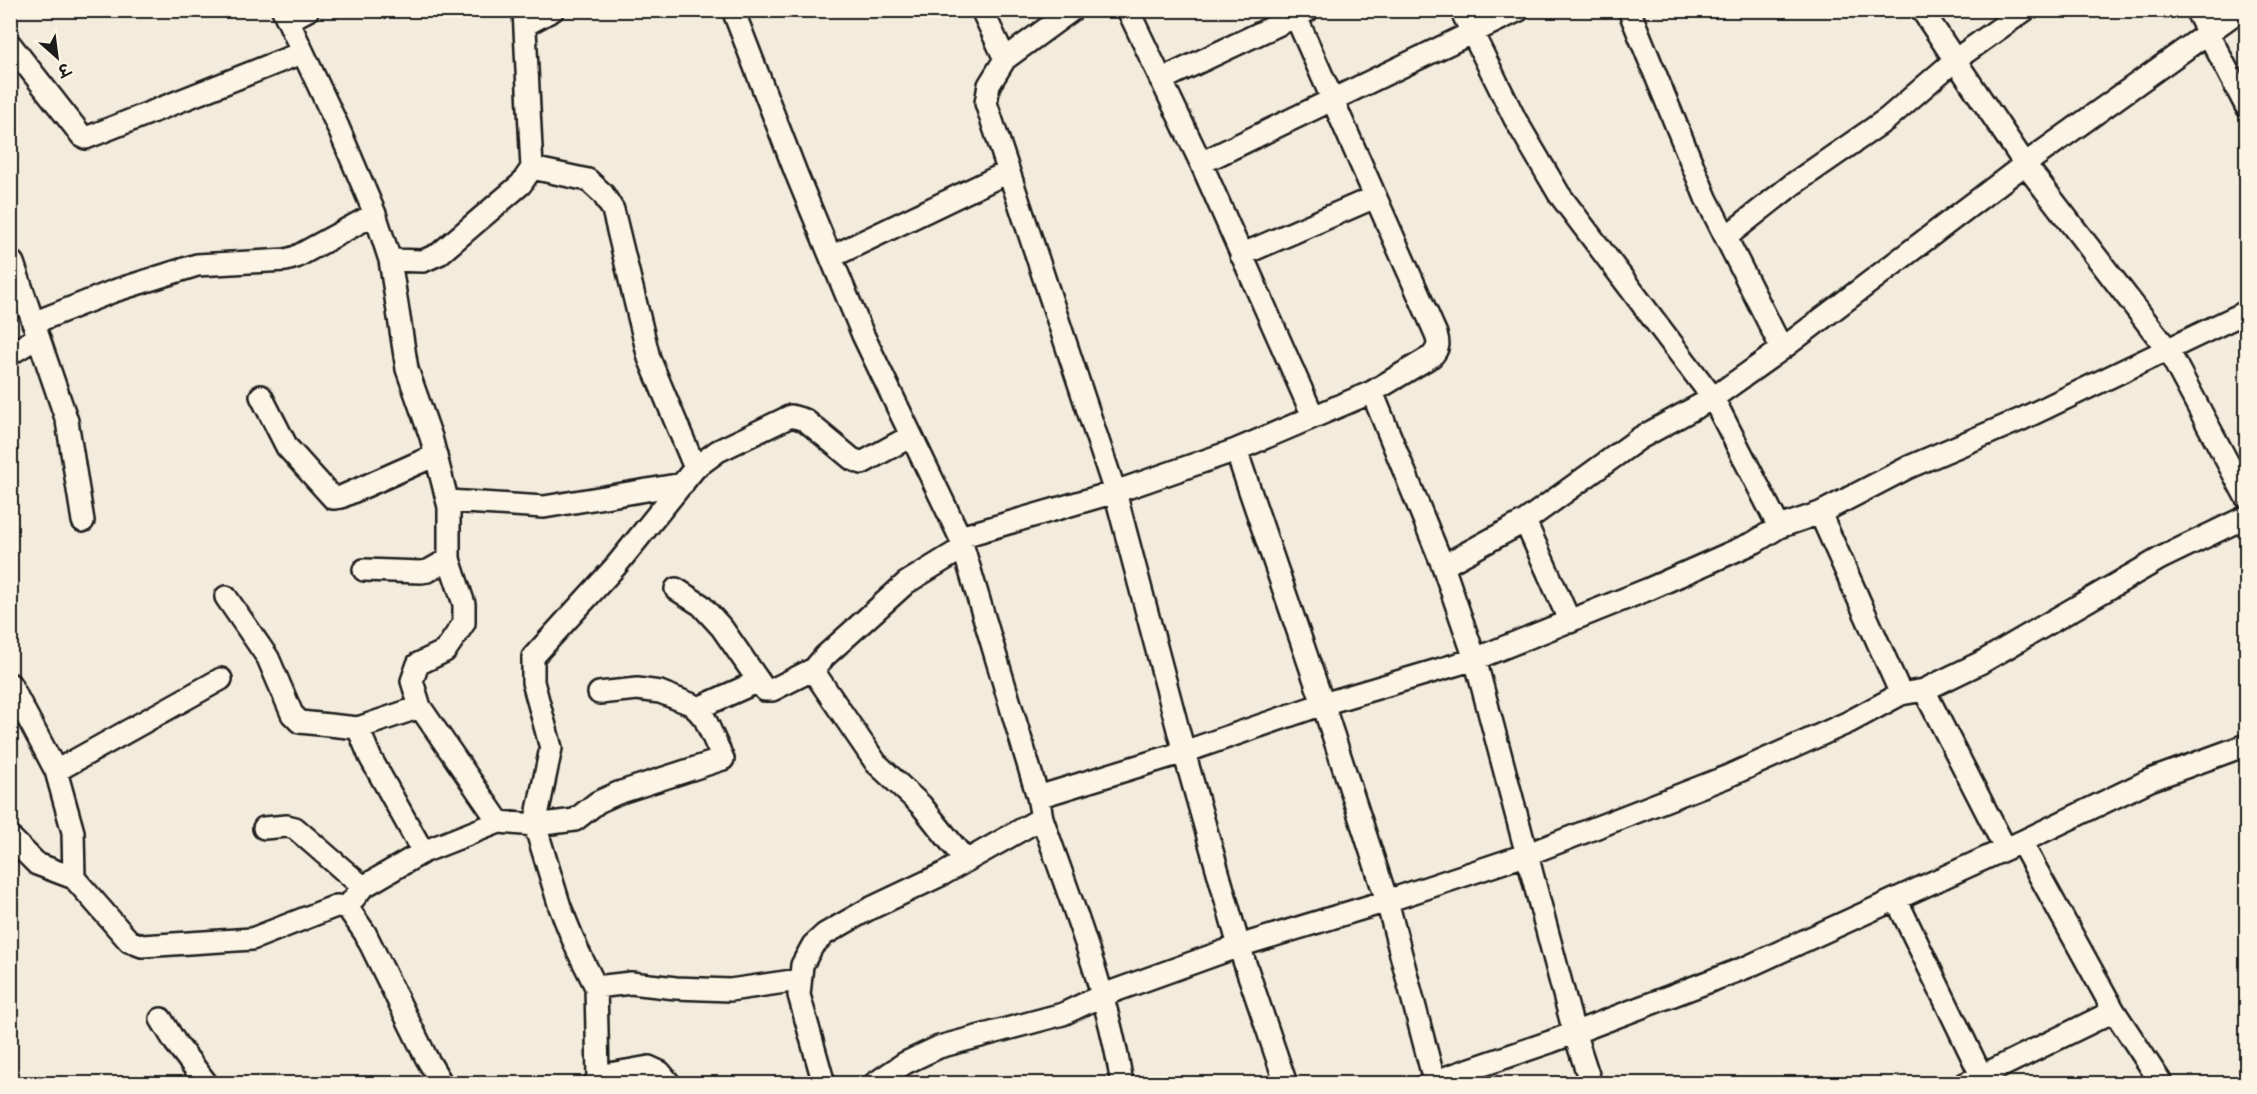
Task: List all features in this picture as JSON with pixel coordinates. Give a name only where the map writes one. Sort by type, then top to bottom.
[{"type":"street","points":[[308,10],[286,15],[375,214],[390,260],[406,369],[436,455],[448,501],[449,559],[464,604],[464,623],[445,651],[418,664],[412,681],[420,707],[499,822]]},
{"type":"street","points":[[390,260],[423,261],[439,254],[521,184],[532,168],[524,18],[553,10]]},
{"type":"street","points":[[733,10],[863,335],[962,542],[1040,807],[1103,995],[1122,1083]]},
{"type":"street","points":[[982,10],[1005,59]]},
{"type":"street","points":[[1072,10],[1005,59],[989,85],[986,103],[1115,492],[1184,752],[1239,946],[1286,1083]]},
{"type":"street","points":[[1128,10],[1201,163],[1313,416]]},
{"type":"street","points":[[1461,10],[1515,119],[1559,194],[1713,398],[1779,527]]},
{"type":"street","points":[[1201,163],[1519,10]]},
{"type":"street","points":[[1629,10],[1706,198],[1782,349]]},
{"type":"street","points":[[1922,10],[2025,164],[2168,350],[2247,497]]},
{"type":"street","points":[[1726,237],[1792,183],[1887,119],[1955,60],[2025,10]]},
{"type":"street","points":[[2196,10],[2247,106]]},
{"type":"street","points":[[1443,566],[1525,521],[1640,438],[1713,398],[1782,349],[2025,164],[2240,10]]},
{"type":"street","points":[[676,589],[701,606],[722,628],[765,690],[772,690],[814,669],[825,656],[906,583],[962,542],[1236,450],[1372,392],[1432,356],[1439,343],[1333,99],[1299,12],[1161,80]]},
{"type":"street","points":[[10,44],[82,136],[89,138],[302,53]]},
{"type":"street","points":[[532,168],[588,180],[603,194],[613,210],[649,358],[689,476]]},
{"type":"street","points":[[831,257],[1008,171]]},
{"type":"street","points":[[1241,255],[1375,197]]},
{"type":"street","points":[[10,354],[36,330],[114,291],[197,265],[286,260],[296,257],[375,214]]},
{"type":"street","points":[[13,263],[67,421],[83,520]]},
{"type":"street","points":[[824,1083],[799,995],[802,965],[813,945],[825,934],[867,910],[966,861],[1040,807],[1184,752],[1323,704],[1475,659],[1570,622],[1755,542],[1779,527],[1820,513],[1909,467],[2022,419],[2247,312]]},
{"type":"street","points":[[1372,392],[1443,566],[1475,659],[1575,1032],[1591,1083]]},
{"type":"street","points":[[261,396],[287,447],[333,498],[436,455]]},
{"type":"street","points":[[670,1083],[660,1072],[649,1067],[597,1080],[596,987],[560,907],[536,825],[551,748],[533,682],[533,657],[538,649],[597,589],[689,476],[718,451],[790,416],[806,420],[852,459],[862,463],[911,436]]},
{"type":"street","points":[[1236,450],[1323,704],[1387,901],[1432,1083],[1550,1042],[1747,967],[2150,780],[2247,745]]},
{"type":"street","points":[[448,501],[544,507],[689,476]]},
{"type":"street","points":[[1820,513],[1901,694]]},
{"type":"street","points":[[874,1083],[939,1047],[1063,1014],[1103,995],[1239,946],[1387,901],[1528,854],[1726,777],[1849,722],[1901,694],[1924,690],[1982,662],[2161,558],[2247,517]]},
{"type":"street","points":[[1525,521],[1570,622]]},
{"type":"street","points":[[364,570],[421,572],[428,571],[449,559]]},
{"type":"street","points":[[226,597],[268,658],[294,718],[306,723],[358,728],[420,707]]},
{"type":"street","points":[[814,669],[876,764],[921,805],[966,861]]},
{"type":"street","points":[[56,771],[221,679]]},
{"type":"street","points":[[696,709],[759,681]]},
{"type":"street","points":[[10,684],[56,771],[73,832],[74,878]]},
{"type":"street","points":[[347,907],[363,887],[423,852],[499,822],[536,825],[575,820],[598,802],[618,793],[722,761],[723,756],[705,719],[696,709],[660,692],[637,689],[599,693]]},
{"type":"street","points":[[1924,690],[2013,845],[2114,1011],[2162,1083]]},
{"type":"street","points":[[358,728],[370,757],[423,852]]},
{"type":"street","points":[[264,828],[287,826],[295,828],[363,887]]},
{"type":"street","points":[[10,837],[37,864],[74,878],[129,941],[142,945],[252,939],[336,906],[347,907]]},
{"type":"street","points":[[1896,899],[1973,1079],[2114,1011]]},
{"type":"street","points":[[347,907],[365,933],[426,1057],[442,1083]]},
{"type":"street","points":[[596,987],[631,983],[676,988],[730,990],[799,980]]},
{"type":"street","points":[[161,1019],[175,1042],[207,1083]]}]
